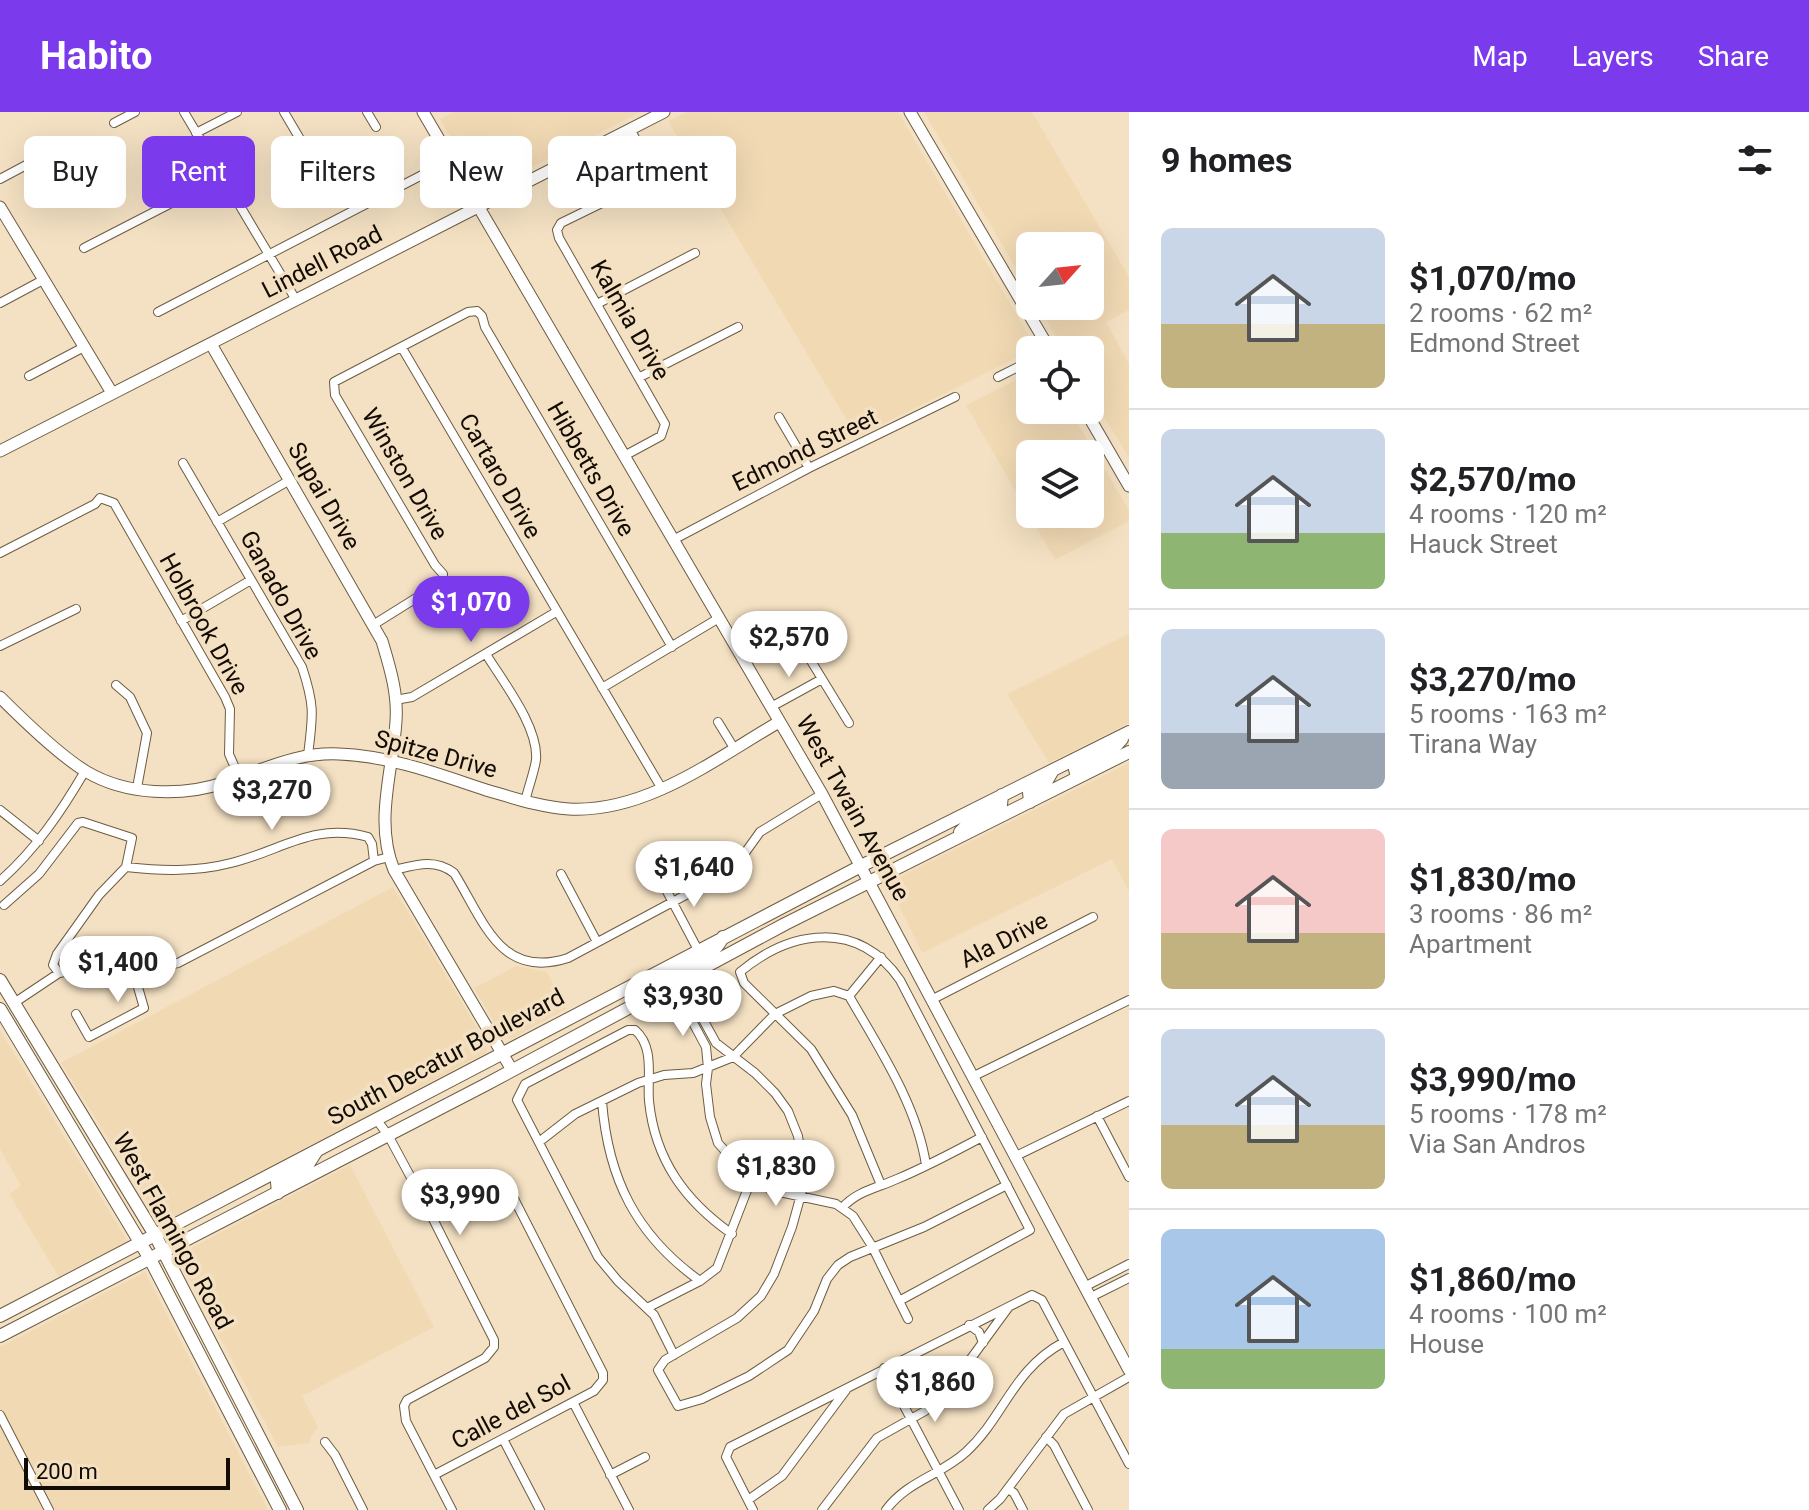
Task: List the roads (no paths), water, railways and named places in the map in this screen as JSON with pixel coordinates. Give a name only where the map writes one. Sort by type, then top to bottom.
[{"type":"main road","name":"South Decatur Boulevard","points":[[0,1316],[723,937],[1128,732]]},
{"type":"main road","points":[[1077,778],[1075,769],[1113,749],[1128,732]]},
{"type":"main road","name":"South Decatur Boulevard","points":[[0,1336],[869,881],[1129,752]]},
{"type":"main road","points":[[1030,802],[1029,792],[1045,784],[1053,770]]},
{"type":"main road","points":[[953,840],[973,819],[1001,805],[1002,795]]},
{"type":"main road","points":[[677,982],[679,972],[717,950],[723,937]]},
{"type":"main road","name":"West Flamingo Road","points":[[0,980],[164,1251],[297,1510]]},
{"type":"main road","name":"West Flamingo Road","points":[[0,1009],[150,1259],[280,1510]]},
{"type":"main road","points":[[14,1033],[34,1052],[47,1073],[58,1076]]},
{"type":"main road","points":[[44,1083],[55,1088],[71,1110],[86,1121]]},
{"type":"main road","points":[[278,1193],[277,1182],[307,1166],[318,1149]]},
{"type":"main road","points":[[213,1380],[225,1388],[238,1412],[249,1416]]},
{"type":"main road","points":[[238,1428],[244,1428],[254,1442],[267,1452]]},
{"type":"main road","points":[[268,1486],[288,1510]]},
{"type":"street","points":[[114,123],[135,112]]},
{"type":"street","points":[[184,112],[198,136]]},
{"type":"street","points":[[196,133],[237,112]]},
{"type":"street","points":[[284,112],[298,136]]},
{"type":"street","points":[[367,112],[376,127]]},
{"type":"street","name":"West Twain Avenue","points":[[423,112],[437,136]]},
{"type":"street","name":"Lindell Road","points":[[532,179],[664,112]]},
{"type":"street","points":[[910,112],[1042,336]]},
{"type":"street","name":"Kalmia Drive","points":[[624,456],[656,440],[664,430],[663,417],[557,230],[561,223],[647,181],[653,174],[654,166],[647,160],[630,129]]},
{"type":"street","points":[[0,179],[24,166]]},
{"type":"street","points":[[158,312],[420,176]]},
{"type":"street","points":[[0,207],[112,393]]},
{"type":"street","points":[[84,248],[162,208]]},
{"type":"street","points":[[241,208],[296,300]]},
{"type":"street","name":"Lindell Road","points":[[0,451],[475,208]]},
{"type":"street","name":"West Twain Avenue","points":[[480,208],[822,794],[1129,1370]]},
{"type":"street","points":[[597,304],[695,253]]},
{"type":"street","points":[[0,303],[43,280]]},
{"type":"street","name":"Hibbetts Drive","points":[[402,348],[468,312],[477,311],[482,316],[485,327],[672,647]]},
{"type":"street","points":[[640,377],[738,327]]},
{"type":"street","name":"Supai Drive","points":[[211,344],[382,641],[393,678],[396,720],[385,821],[388,855],[512,1070]]},
{"type":"street","points":[[29,376],[84,347]]},
{"type":"street","name":"Winston Drive","points":[[373,625],[429,590],[438,588],[443,582],[443,574],[335,395],[333,385],[337,378],[402,348]]},
{"type":"street","name":"Cartaro Drive","points":[[402,348],[662,789]]},
{"type":"street","points":[[998,377],[1016,368]]},
{"type":"street","name":"Edmond Street","points":[[673,540],[809,468],[955,397]]},
{"type":"street","points":[[779,417],[809,468]]},
{"type":"street","points":[[1093,424],[1129,486]]},
{"type":"street","name":"Ganado Drive","points":[[183,463],[302,667],[312,697],[308,755]]},
{"type":"street","points":[[217,522],[290,480]]},
{"type":"street","name":"Holbrook Drive","points":[[0,553],[95,504],[100,498],[114,503],[230,709],[229,754],[239,777]]},
{"type":"street","points":[[181,621],[251,580]]},
{"type":"street","points":[[0,646],[76,609]]},
{"type":"street","points":[[395,700],[412,697],[556,612]]},
{"type":"street","points":[[602,688],[719,618]]},
{"type":"street","points":[[794,633],[849,723]]},
{"type":"street","points":[[486,654],[535,741],[536,760],[525,802]]},
{"type":"street","points":[[771,707],[822,679]]},
{"type":"street","points":[[116,685],[130,697],[147,733],[137,788]]},
{"type":"street","name":"Spitze Drive","points":[[0,697],[85,771],[120,785],[182,791],[202,789],[275,762],[308,755],[341,754],[391,760],[525,802],[571,809],[637,799],[662,789],[779,722]]},
{"type":"street","points":[[718,722],[734,748]]},
{"type":"street","points":[[0,881],[39,841],[85,771]]},
{"type":"street","points":[[394,870],[433,863],[447,868],[454,873],[499,946],[520,961],[552,963],[723,875],[737,864],[760,832],[822,794]]},
{"type":"street","points":[[0,810],[39,841]]},
{"type":"street","points":[[4,905],[39,874],[78,823],[132,838],[126,867],[99,895],[57,954],[53,965],[59,973]]},
{"type":"street","points":[[126,867],[166,871],[211,868],[256,856],[303,836],[326,832],[368,837],[374,859]]},
{"type":"street","points":[[13,1001],[59,973],[101,966],[154,969],[191,958],[374,859],[388,855]]},
{"type":"street","points":[[561,874],[597,942]]},
{"type":"street","points":[[662,882],[698,950]]},
{"type":"street","name":"Ala Drive","points":[[933,999],[1093,917]]},
{"type":"street","points":[[881,1185],[852,1115],[811,1049],[744,983],[740,972],[754,960],[807,938],[821,936],[860,943],[881,957],[900,980],[1030,1230],[899,1301]]},
{"type":"street","points":[[849,996],[881,957]]},
{"type":"street","points":[[76,1014],[89,1037],[144,1008],[133,970]]},
{"type":"street","points":[[908,1319],[872,1246],[853,1216],[836,1204],[802,1196],[775,1191],[751,1180],[718,1143],[710,1117],[706,1047],[675,989],[677,982],[684,985],[716,1043],[755,1073],[788,1111],[798,1136],[805,1180],[802,1196],[774,1274],[761,1296],[737,1318],[665,1360],[658,1370],[678,1406],[702,1399],[749,1376],[788,1350],[814,1311],[827,1279],[838,1265],[872,1246],[924,1227],[1007,1185]]},
{"type":"street","points":[[539,1142],[575,1114],[649,1079],[708,1068],[733,1057],[775,1014],[811,996],[834,991],[849,996],[916,1121],[926,1165]]},
{"type":"street","points":[[974,1076],[1129,1000]]},
{"type":"street","points":[[674,1355],[654,1315],[598,1257],[517,1100],[519,1092],[525,1084],[628,1030],[635,1030],[646,1048],[649,1103],[661,1153],[680,1188],[704,1214],[732,1234]]},
{"type":"street","points":[[602,1101],[611,1161],[636,1218],[653,1240],[700,1281]]},
{"type":"street","points":[[1016,1156],[1129,1101]]},
{"type":"street","points":[[1097,1116],[1129,1177]]},
{"type":"street","points":[[376,1119],[388,1135],[492,1333],[494,1347],[485,1358],[407,1400],[404,1406],[406,1421],[452,1510]]},
{"type":"street","points":[[842,1208],[851,1198],[982,1137]]},
{"type":"street","name":"Calle del Sol","points":[[429,1211],[490,1179],[506,1183],[601,1366],[603,1380],[594,1391],[434,1475]]},
{"type":"street","points":[[647,1308],[700,1281],[717,1268],[751,1180]]},
{"type":"street","points":[[1089,1292],[1129,1264]]},
{"type":"street","points":[[1089,1292],[1129,1278]]},
{"type":"street","points":[[753,1510],[728,1463],[727,1449],[1032,1295],[1040,1297],[1129,1464]]},
{"type":"street","points":[[822,1510],[870,1445],[939,1401],[1011,1304]]},
{"type":"street","points":[[969,1325],[979,1332],[983,1343]]},
{"type":"street","points":[[886,1510],[909,1486],[958,1458],[971,1446],[1033,1363],[1064,1342]]},
{"type":"street","points":[[884,1368],[959,1510]]},
{"type":"street","points":[[988,1510],[1008,1489],[1064,1414],[1129,1377]]},
{"type":"street","points":[[748,1500],[782,1476],[849,1386]]},
{"type":"street","points":[[573,1402],[629,1510]]},
{"type":"street","points":[[807,1407],[815,1413],[820,1424]]},
{"type":"street","points":[[0,1415],[49,1510]]},
{"type":"street","points":[[1046,1437],[1054,1445],[1088,1510]]},
{"type":"street","points":[[503,1439],[540,1510]]},
{"type":"street","points":[[325,1442],[363,1510]]},
{"type":"street","points":[[610,1475],[645,1457]]},
{"type":"street","points":[[1008,1489],[1014,1493],[1023,1510]]}]
